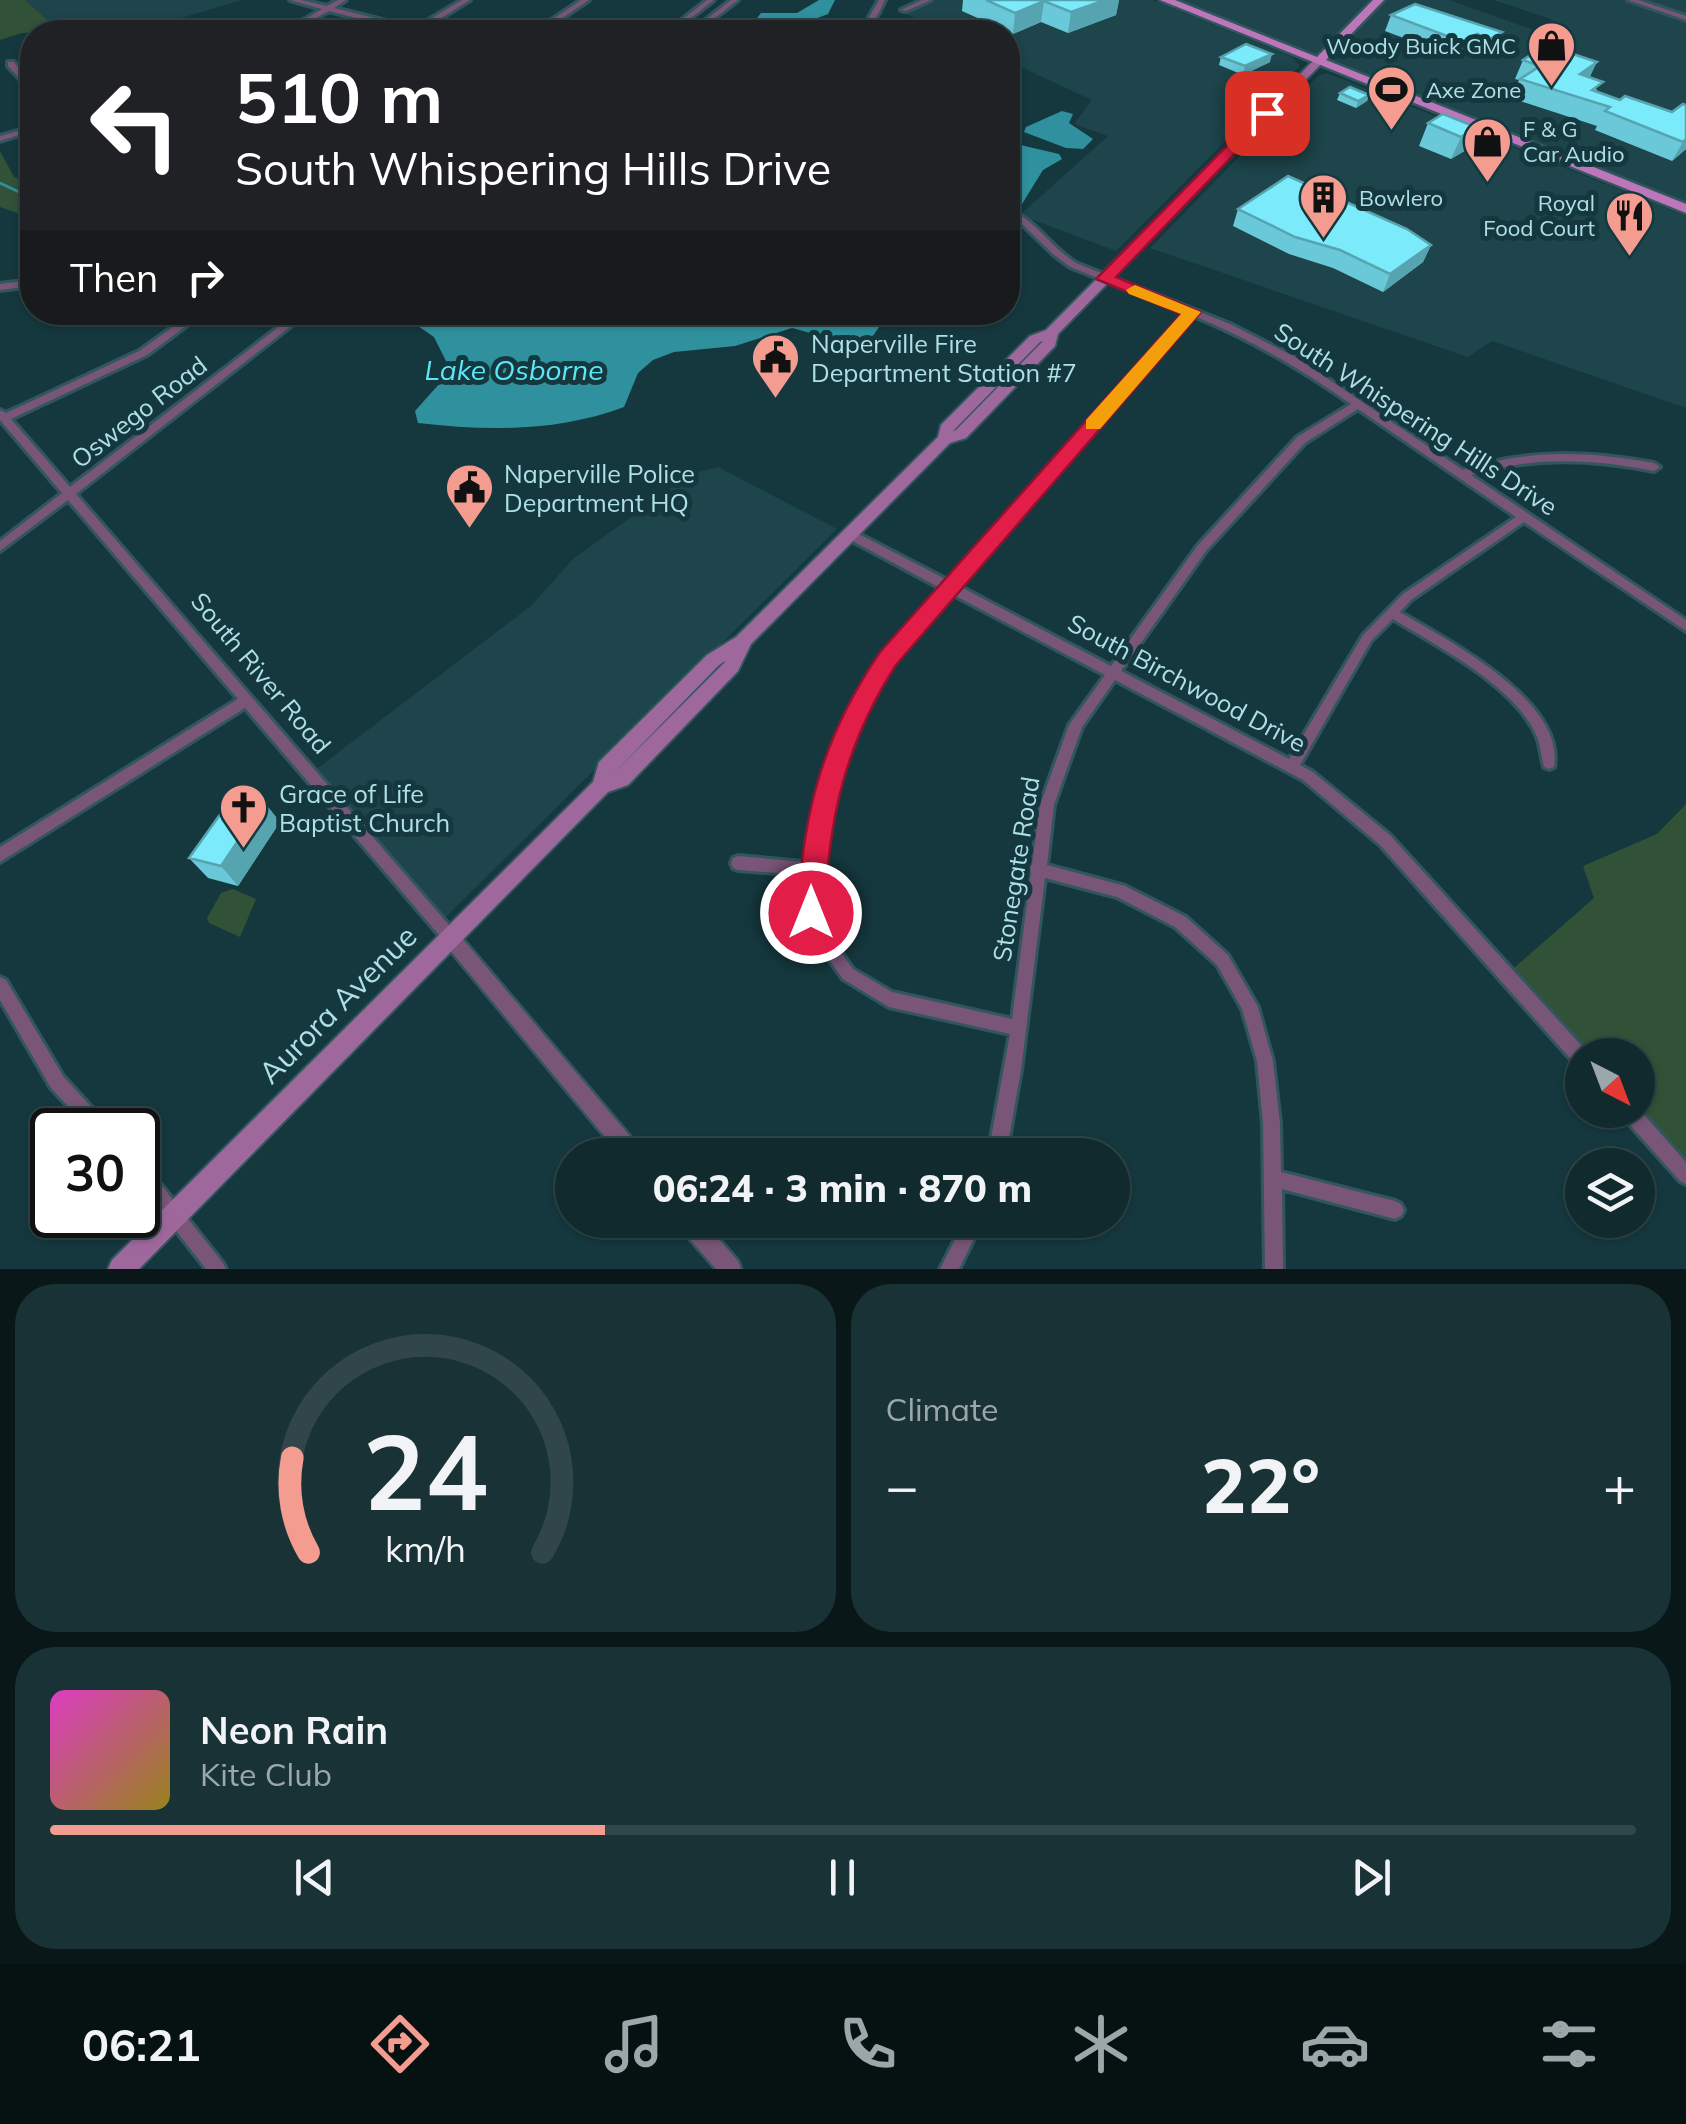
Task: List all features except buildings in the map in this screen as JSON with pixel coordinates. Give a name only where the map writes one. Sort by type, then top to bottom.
[{"type":"main road","points":[[1165,0],[1686,210]]},
{"type":"main road","name":"Aurora Avenue","points":[[121,1269],[601,786],[606,768],[713,660],[742,642],[851,535],[945,439],[946,428],[1035,339],[1050,333],[1105,279],[1379,0]]},
{"type":"street","points":[[294,0],[368,20]]},
{"type":"street","points":[[308,20],[344,0]]},
{"type":"street","points":[[436,20],[467,0]]},
{"type":"street","points":[[556,20],[586,0]]},
{"type":"street","points":[[685,20],[711,0]]},
{"type":"street","points":[[708,20],[734,0]]},
{"type":"street","points":[[904,10],[928,0]]},
{"type":"street","points":[[1631,0],[1686,18]]},
{"type":"street","points":[[11,64],[20,74]]},
{"type":"street","name":"South Whispering Hills Drive","points":[[1020,217],[1034,226],[1064,261],[1192,312],[1280,353],[1686,626]]},
{"type":"street","points":[[1018,1028],[900,1002],[857,980],[831,954],[811,913],[810,869],[834,766],[864,695],[888,659],[1192,312]]},
{"type":"street","points":[[2,415],[144,353],[183,325]]},
{"type":"street","name":"Oswego Road","points":[[0,547],[288,325]]},
{"type":"street","name":"Stonegate Road","points":[[1000,1138],[1047,805],[1062,756],[1087,706],[1202,548],[1285,454],[1318,427],[1358,404]]},
{"type":"street","name":"South River Road","points":[[2,415],[72,492],[619,1138]]},
{"type":"street","points":[[1462,474],[1503,461],[1544,455],[1600,457],[1654,467]]},
{"type":"street","points":[[1292,766],[1358,650],[1392,612],[1421,586],[1524,517]]},
{"type":"street","name":"South Birchwood Drive","points":[[851,535],[1292,766],[1385,840],[1565,1040]]},
{"type":"street","points":[[1392,612],[1508,690],[1545,737],[1550,763]]},
{"type":"street","points":[[0,855],[247,700]]},
{"type":"street","points":[[738,863],[810,869]]},
{"type":"street","points":[[1037,869],[1104,883],[1135,894],[1181,919],[1220,956],[1250,1006],[1266,1057],[1274,1269]]},
{"type":"street","points":[[0,986],[57,1082],[81,1108]]},
{"type":"street","points":[[1644,1128],[1686,1175]]},
{"type":"street","points":[[1272,1178],[1395,1210]]},
{"type":"street","points":[[160,1196],[217,1269]]},
{"type":"street","points":[[703,1238],[730,1269]]},
{"type":"street","points":[[949,1269],[965,1238]]},
{"type":"shaded area","points":[[25,0],[242,0],[174,20],[48,20]]},
{"type":"shaded area","points":[[928,0],[1153,0],[1292,57],[1300,66],[1116,251],[1020,215],[1108,136],[1074,124],[1092,100],[1020,67],[1020,20],[919,20],[901,12]]},
{"type":"shaded area","points":[[1179,0],[1449,0],[1537,31],[1553,20],[1494,0],[1686,0],[1686,203]]},
{"type":"shaded area","points":[[1327,73],[1686,216],[1686,408],[1492,341],[1468,357],[1150,248],[1318,76]]},
{"type":"shaded area","points":[[718,467],[837,529],[439,924],[310,774],[532,605],[573,559],[691,474]]},
{"type":"green space","points":[[0,0],[25,0],[48,20],[20,20],[20,34],[0,40]]},
{"type":"green space","points":[[0,151],[14,177],[20,179],[20,214],[0,207]]},
{"type":"green space","points":[[1686,804],[1686,1158],[1655,1124],[1655,1038],[1578,1038],[1514,968],[1594,898],[1583,866],[1657,834]]},
{"type":"green space","points":[[233,889],[256,899],[240,937],[209,923],[207,918],[221,893]]},
{"type":"water","points":[[819,0],[835,0],[828,14],[812,20],[755,20],[761,13],[797,13]]},
{"type":"water","points":[[1062,111],[1073,114],[1069,123],[1093,139],[1083,149],[1066,148],[1024,132],[1026,127]]},
{"type":"water","points":[[1020,145],[1059,154],[1062,159],[1043,170],[1022,204]]},
{"type":"water","name":"Lake Osborne","points":[[416,325],[880,325],[865,348],[792,328],[735,346],[674,352],[653,360],[638,373],[624,407],[573,421],[496,428],[418,423],[415,411],[440,383],[446,361],[434,337]]},
{"type":"waterway","points":[[0,183],[20,192]]},
{"type":"slow traffic","points":[[1093,425],[1192,312],[1135,290]]},
{"type":"place","name":"Woody Buick GMC","points":[[1551,88]]},
{"type":"place","name":"Axe Zone","points":[[1391,132]]},
{"type":"place","name":"F & G Car Audio","points":[[1488,184]]},
{"type":"place","name":"Bowlero","points":[[1324,240]]},
{"type":"place","name":"Royal Food Court","points":[[1630,258]]},
{"type":"place","name":"Naperville Fire Department Station #7","points":[[776,400]]},
{"type":"place","name":"Naperville Police Department HQ","points":[[469,530]]},
{"type":"place","name":"Grace of Life Baptist Church","points":[[244,850]]},
{"type":"route","points":[[811,913],[814,846],[834,766],[864,695],[888,659],[1192,312],[1105,279],[1267,113]]}]
